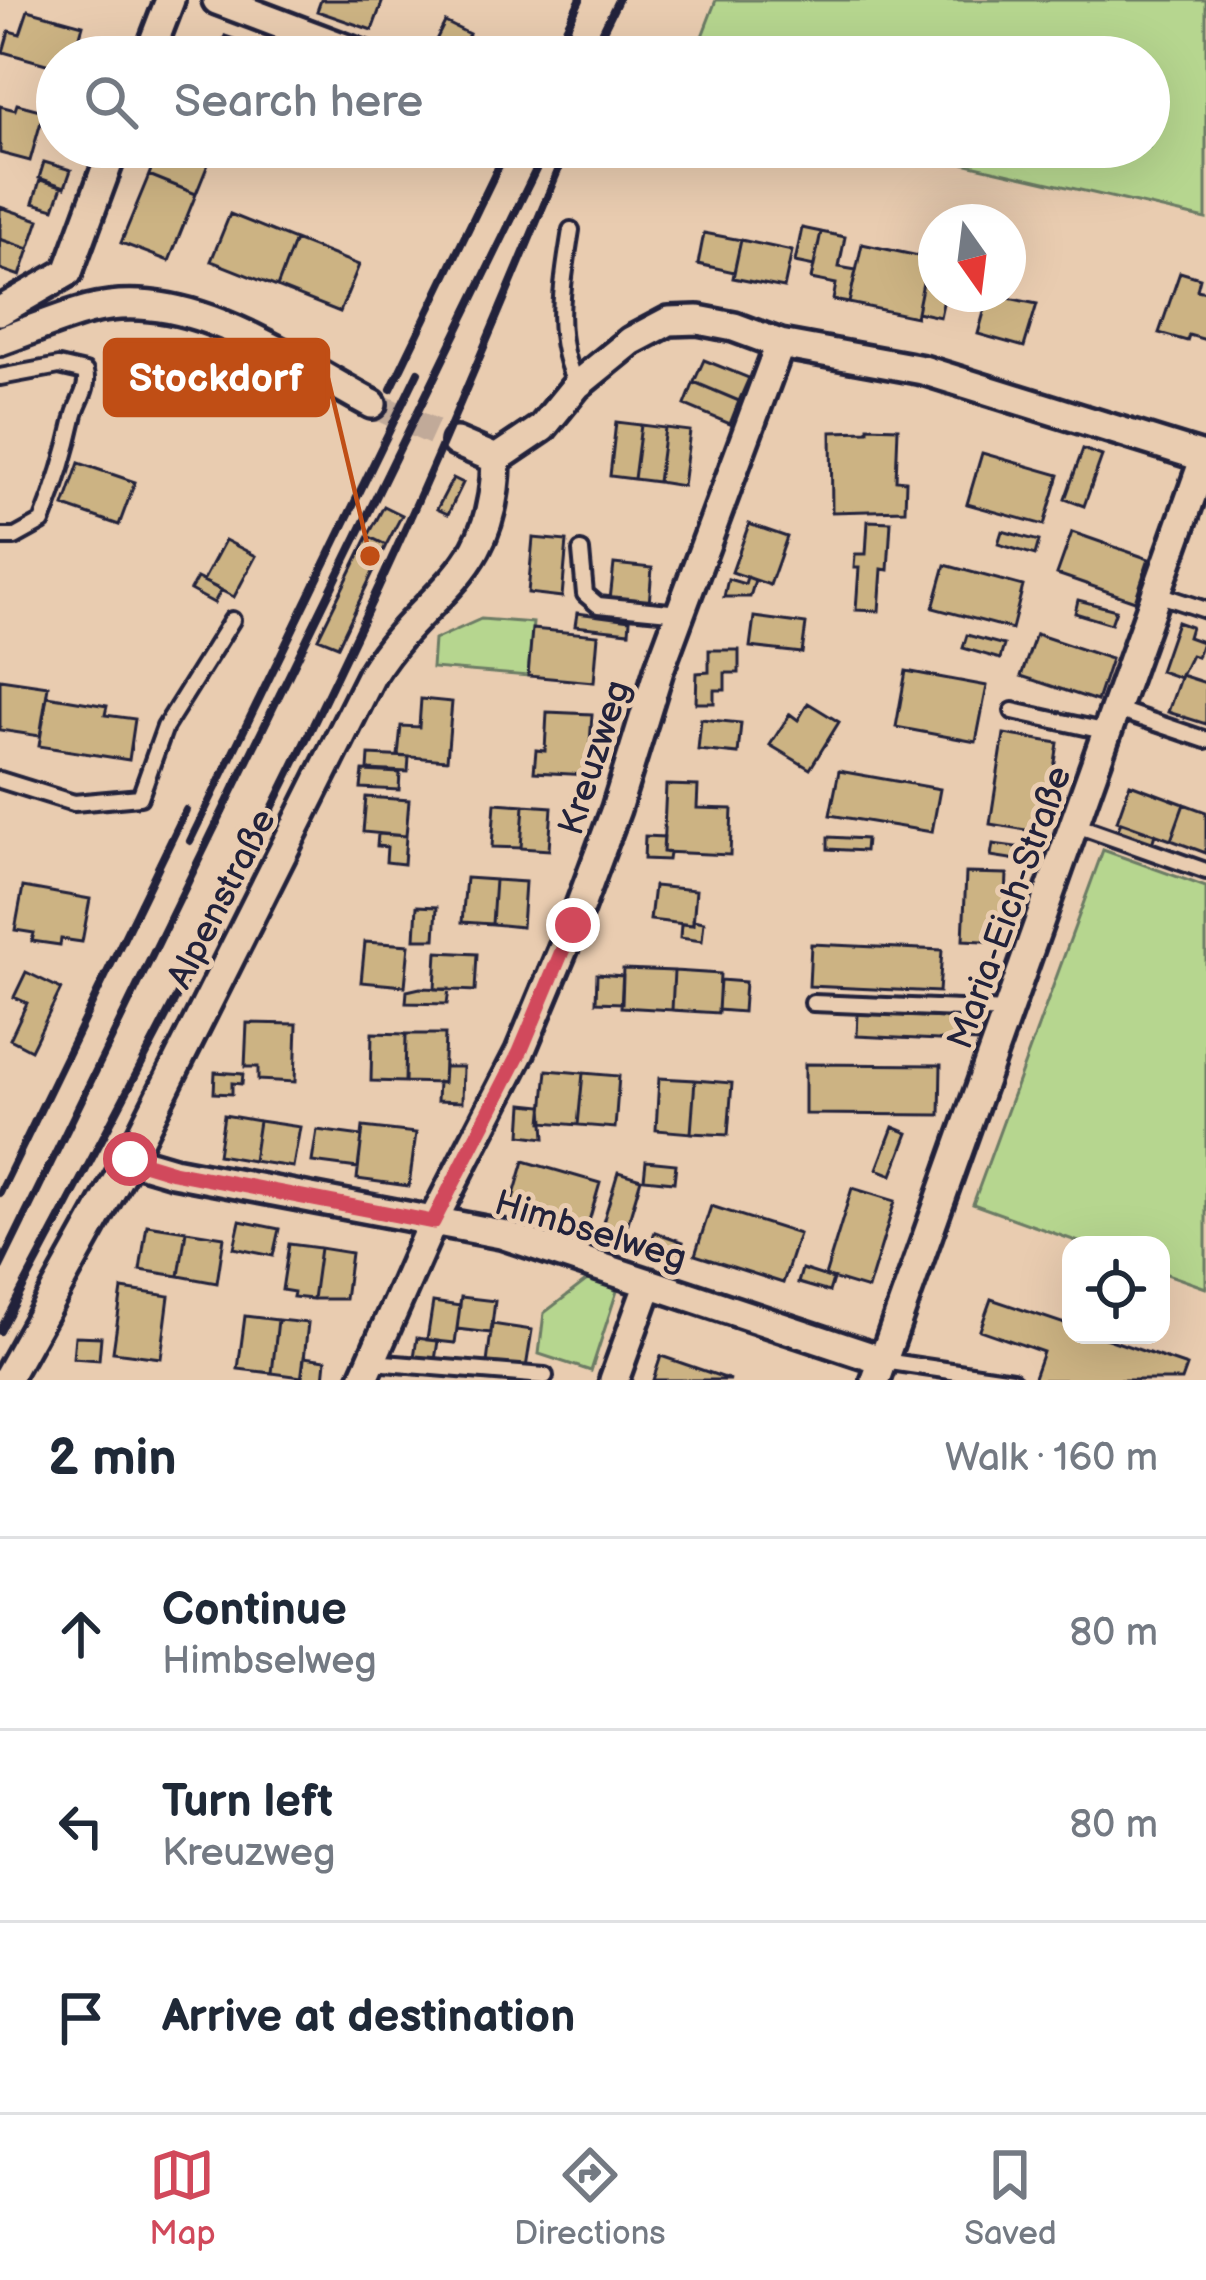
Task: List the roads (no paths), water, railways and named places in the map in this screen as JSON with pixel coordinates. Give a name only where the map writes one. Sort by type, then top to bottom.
[{"type":"street","points":[[156,36],[170,0]]},
{"type":"street","points":[[217,0],[312,36]]},
{"type":"street","points":[[0,311],[68,272],[106,168]]},
{"type":"street","points":[[0,341],[88,310],[155,306],[215,322],[372,404]]},
{"type":"street","points":[[456,442],[496,459],[542,428],[577,386],[631,341],[669,321],[698,320],[780,344],[923,370],[1205,458]]},
{"type":"street","name":"Kreuzweg","points":[[368,1371],[433,1222],[520,1052],[573,925],[780,344]]},
{"type":"street","name":"Maria-Eich-Straße","points":[[880,1371],[1205,458]]},
{"type":"street","name":"Alpenstraße","points":[[6,1380],[130,1159],[372,674],[392,643],[450,588],[478,549],[494,508],[496,459]]},
{"type":"street","name":"Himbselweg","points":[[130,1159],[173,1172],[501,1234],[649,1283],[880,1371]]},
{"type":"street","points":[[614,1380],[649,1283]]},
{"type":"lane","points":[[571,230],[560,308],[568,368],[577,386]]},
{"type":"lane","points":[[0,377],[73,367],[85,372],[88,382],[74,415],[69,452],[42,522],[15,537],[0,537]]},
{"type":"lane","points":[[581,551],[585,594],[598,604],[680,614]]},
{"type":"lane","points":[[1157,594],[1206,610]]},
{"type":"lane","points":[[0,780],[74,803],[140,797],[165,727],[232,620]]},
{"type":"lane","points":[[1013,711],[1114,721],[1206,740]]},
{"type":"lane","points":[[1076,825],[1206,871]]},
{"type":"lane","points":[[813,1003],[1009,1010]]},
{"type":"lane","points":[[368,1371],[545,1376]]},
{"type":"lane","points":[[880,1371],[1012,1380]]},
{"type":"tunnel","points":[[372,404],[456,442]]},
{"type":"railway","points":[[562,36],[580,0]]},
{"type":"railway","points":[[600,36],[618,0]]},
{"type":"railway","points":[[391,389],[498,168]]},
{"type":"railway","points":[[0,1267],[537,168]]},
{"type":"railway","points":[[0,1331],[204,942],[351,647],[559,168]]},
{"type":"railway","points":[[190,841],[418,372]]},
{"type":"railway","points":[[0,1193],[186,810]]},
{"type":"place","name":"Stockdorf","points":[[370,556]]}]
